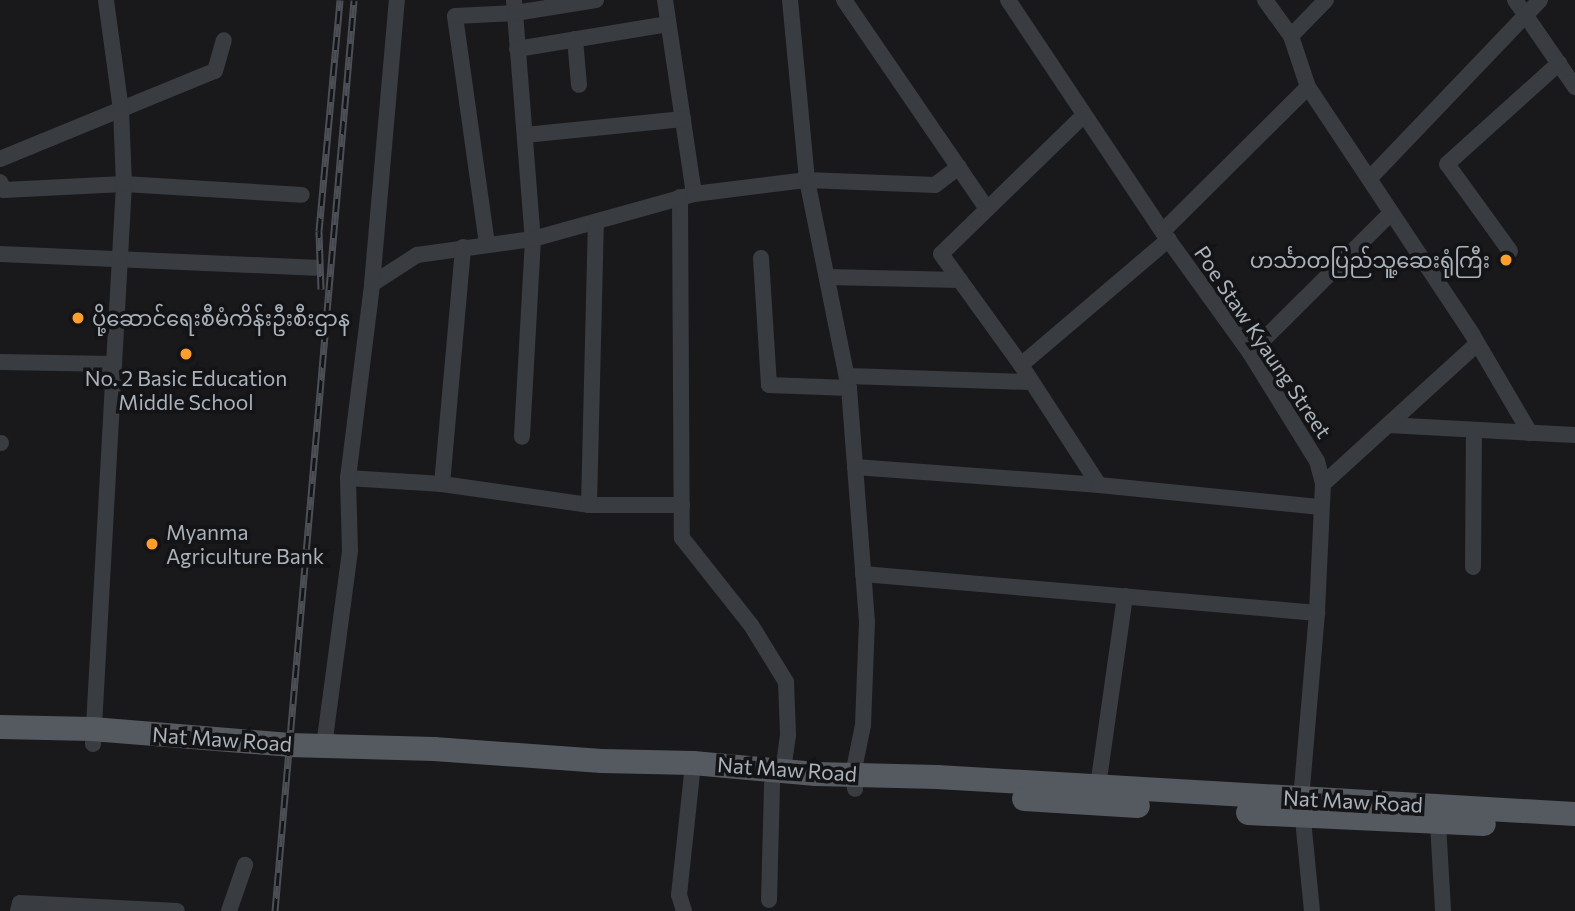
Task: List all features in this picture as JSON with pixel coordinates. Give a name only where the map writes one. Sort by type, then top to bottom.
[{"type":"main road","name":"Nat Maw Road","points":[[0,727],[288,759],[692,770],[854,782],[1302,807],[1575,814]]},
{"type":"main road","name":"Nat Maw Road","points":[[0,740],[93,736],[434,749],[653,764],[692,770]]},
{"type":"main road","name":"Nat Maw Road","points":[[854,782],[1098,786],[1438,823],[1575,828]]},
{"type":"street","points":[[93,736],[124,184],[121,110],[106,0]]},
{"type":"street","points":[[324,746],[350,551],[348,478],[372,285],[397,0]]},
{"type":"street","points":[[488,244],[455,16],[514,6],[596,0]]},
{"type":"street","points":[[665,0],[683,119],[687,195],[682,538],[751,625],[786,682],[788,722],[777,776],[769,900]]},
{"type":"street","points":[[790,0],[807,180],[849,382],[867,621],[863,725],[854,782]]},
{"type":"street","points":[[844,0],[988,209]]},
{"type":"street","name":"Poe Staw Kyaung Street","points":[[1007,0],[1166,235],[1250,353],[1317,461],[1323,484],[1317,613],[1302,807],[1312,911]]},
{"type":"street","points":[[1265,0],[1291,36],[1308,87],[1477,344],[1530,433]]},
{"type":"street","points":[[1291,36],[1326,0]]},
{"type":"street","points":[[1515,0],[1575,87]]},
{"type":"street","points":[[1370,178],[1540,0]]},
{"type":"street","points":[[514,6],[533,239],[523,437]]},
{"type":"street","points":[[517,49],[668,23]]},
{"type":"street","points":[[575,39],[579,85]]},
{"type":"street","points":[[0,159],[215,71],[224,40]]},
{"type":"street","points":[[1510,251],[1447,164],[1575,57]]},
{"type":"street","points":[[1021,365],[1166,235],[1308,87]]},
{"type":"street","points":[[1084,115],[942,254],[1021,365],[1098,485]]},
{"type":"street","points":[[525,135],[683,119]]},
{"type":"street","points":[[372,285],[417,255],[533,239],[687,195],[807,180],[935,185],[959,167]]},
{"type":"street","points":[[0,182],[4,190],[124,184],[302,195]]},
{"type":"street","points":[[1250,353],[1391,213]]},
{"type":"street","points":[[589,505],[596,222]]},
{"type":"street","points":[[442,484],[463,247]]},
{"type":"street","points":[[0,254],[315,268]]},
{"type":"street","points":[[761,258],[769,385],[1032,382]]},
{"type":"street","points":[[827,278],[960,280]]},
{"type":"street","points":[[1323,484],[1477,344]]},
{"type":"street","points":[[0,362],[114,364]]},
{"type":"street","points":[[1388,425],[1575,435]]},
{"type":"street","points":[[1473,567],[1474,430]]},
{"type":"street","points":[[855,467],[1098,485],[1321,508]]},
{"type":"street","points":[[348,478],[442,484],[589,505],[682,505]]},
{"type":"street","points":[[863,574],[1317,613]]},
{"type":"street","points":[[1098,786],[1125,596]]},
{"type":"street","points":[[684,911],[679,895],[692,770]]},
{"type":"street","points":[[1438,823],[1443,911]]},
{"type":"street","points":[[229,911],[245,865]]},
{"type":"street","points":[[18,911],[20,902],[177,911]]},
{"type":"railway","points":[[321,289],[319,231],[340,0]]},
{"type":"railway","points":[[275,911],[354,0]]},
{"type":"place","name":"ဟင်္သာတပြည်သူ့ဆေးရုံကြီး","points":[[1506,260]]},
{"type":"place","name":"ပို့ဆောင်ရေးစီမံကိန်းဦးစီးဌာန","points":[[78,318]]},
{"type":"place","name":"No. 2 Basic Education Middle School","points":[[186,354]]},
{"type":"place","name":"Myanma Agriculture Bank","points":[[152,544]]}]
